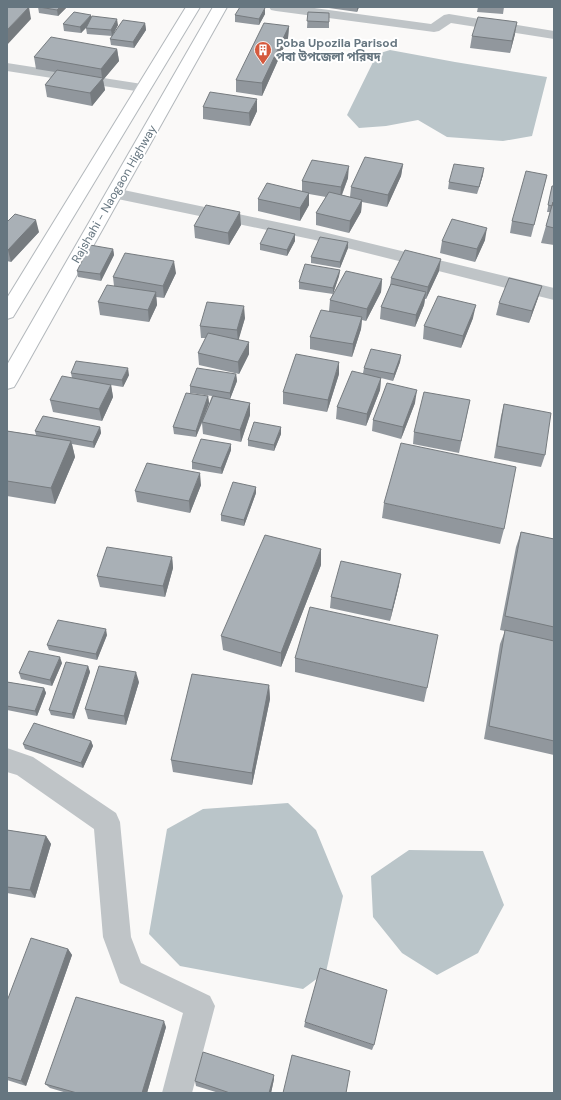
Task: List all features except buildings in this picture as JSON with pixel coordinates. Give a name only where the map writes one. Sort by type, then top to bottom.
[{"type":"main road","points":[[7,313],[142,88],[193,7]]},
{"type":"main road","name":"Rajshahi - Naogaon Highway","points":[[7,382],[220,7]]},
{"type":"street","points":[[276,7],[434,28],[449,18],[554,35]]},
{"type":"street","points":[[7,67],[142,88]]},
{"type":"street","points":[[114,193],[315,235],[554,294]]},
{"type":"street","points":[[7,760],[24,765],[108,822],[117,937],[130,973],[200,1006],[177,1093]]},
{"type":"shaded area","points":[[390,50],[547,77],[532,136],[503,141],[447,137],[418,120],[386,126],[359,128],[347,115],[377,54]]},
{"type":"shaded area","points":[[288,803],[316,830],[343,896],[326,972],[303,989],[180,966],[149,934],[167,829],[203,809]]},
{"type":"shaded area","points":[[409,850],[483,851],[504,905],[478,953],[437,975],[402,953],[373,917],[371,876]]},
{"type":"place","name":"Poba Upozila Parisod পবা উপজেলা পরিষদ","points":[[263,65]]}]
